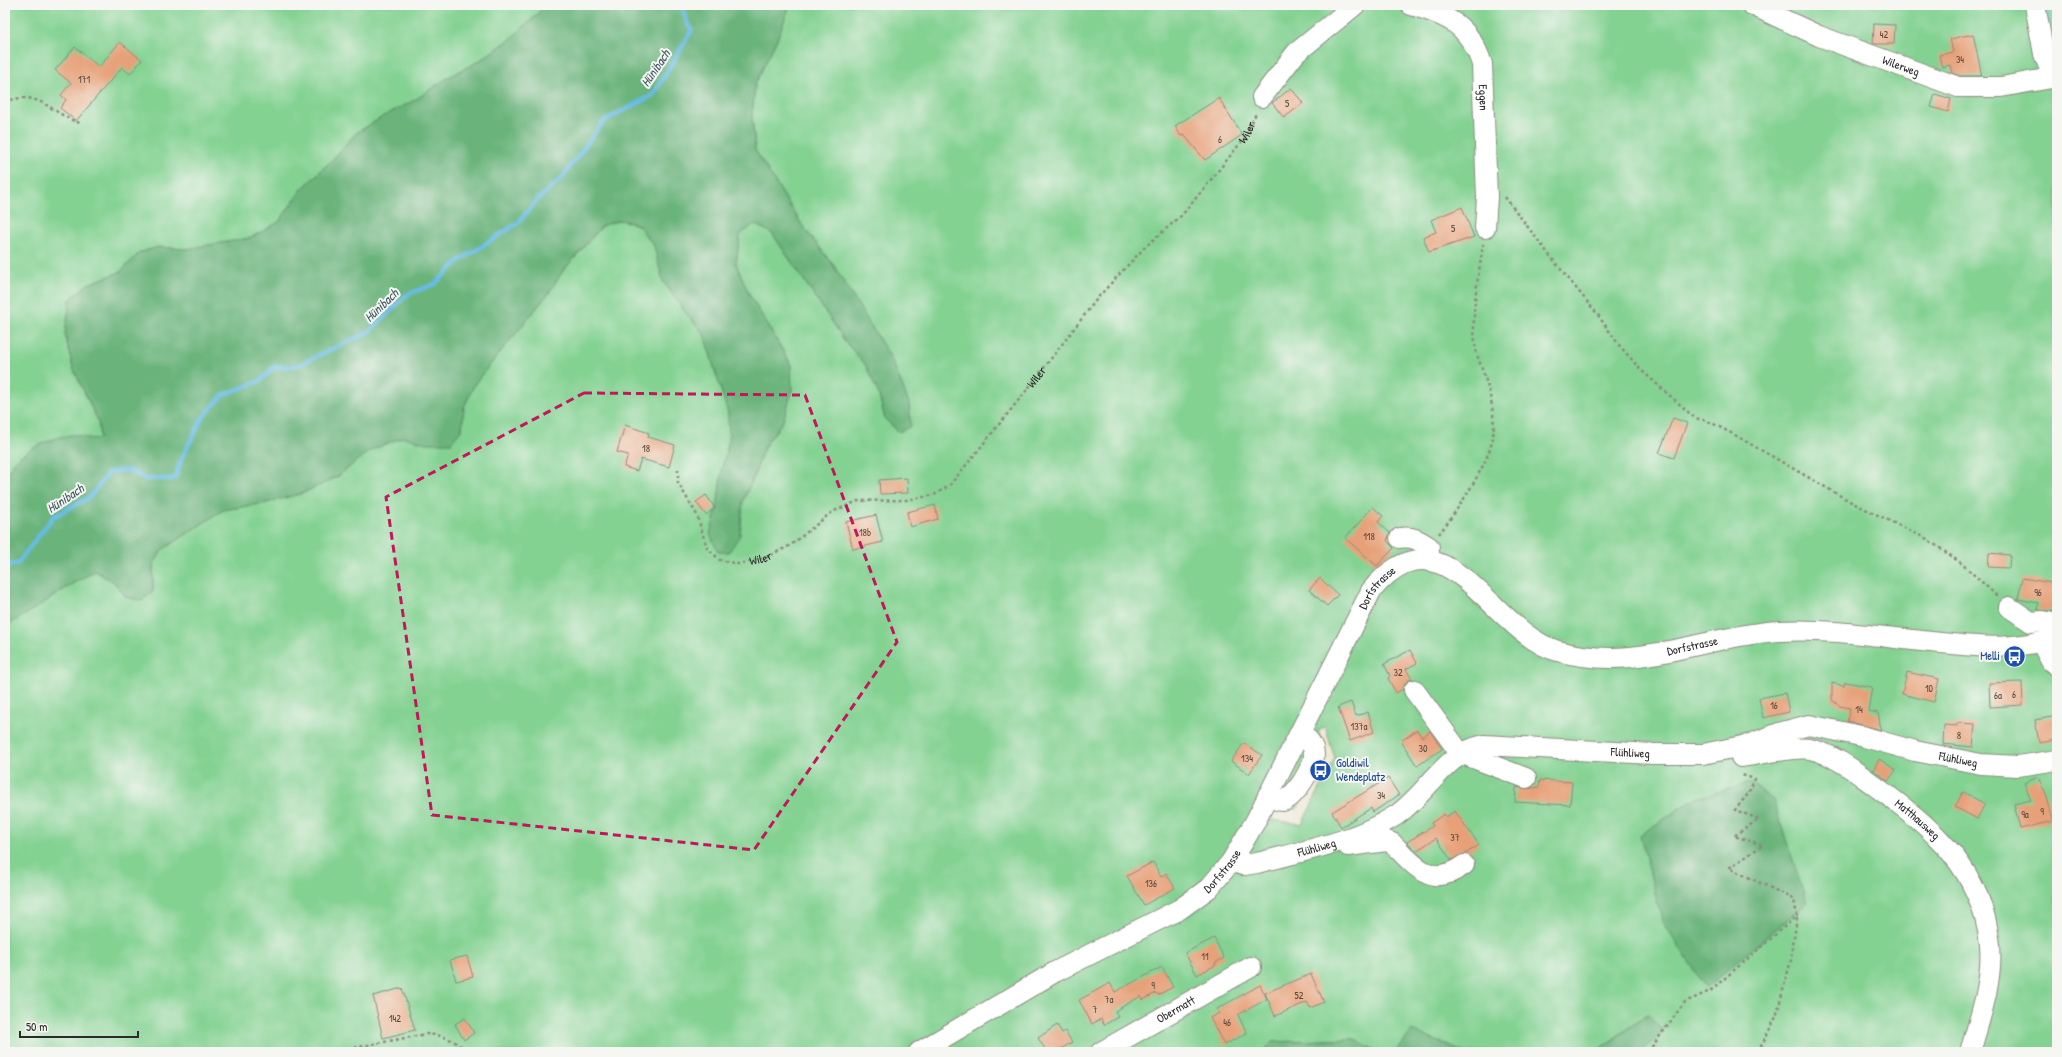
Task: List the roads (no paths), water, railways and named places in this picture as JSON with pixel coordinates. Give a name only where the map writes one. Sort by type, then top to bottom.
[{"type":"street","points":[[1262,97],[1296,53],[1355,5]]},
{"type":"street","name":"Eggen","points":[[1411,5],[1435,12],[1462,28],[1476,46],[1482,64],[1487,180],[1485,228]]},
{"type":"street","name":"Wilerweg","points":[[1752,5],[1819,36],[1958,87],[2001,86],[2055,77]]},
{"type":"street","points":[[2035,5],[2044,54],[2055,77]]},
{"type":"street","points":[[1400,538],[1408,537],[1418,539],[1429,554]]},
{"type":"street","name":"Dorfstrasse","points":[[919,1052],[1055,972],[1180,909],[1209,888],[1231,862],[1255,822],[1371,590],[1384,576],[1400,566],[1429,554],[1440,563],[1453,569],[1465,578],[1512,624],[1527,636],[1555,651],[1585,657],[1626,659],[1779,631],[1831,633],[1986,646],[2026,645],[2049,639]]},
{"type":"street","points":[[2009,607],[2031,622],[2043,621],[2057,624]]},
{"type":"street","points":[[2049,639],[2051,661],[2057,666]]},
{"type":"street","points":[[1414,690],[1460,753],[1526,778]]},
{"type":"street","name":"Flühliweg","points":[[1231,862],[1244,865],[1257,863],[1352,837],[1396,815],[1460,753],[1476,746],[1493,744],[1682,755],[1715,752],[1747,745],[1779,733],[1810,725],[1854,734],[1915,751],[1981,764],[2018,766],[2057,760]]},
{"type":"street","name":"Matthausweg","points":[[1682,755],[1694,760],[1720,761],[1809,748],[1844,763],[1902,806],[1939,838],[1962,864],[1979,898],[1986,923],[1991,958],[1985,997],[1970,1052]]},
{"type":"street","points":[[1339,841],[1344,845],[1351,846],[1387,841],[1392,843],[1416,867],[1435,876],[1452,873],[1464,865]]},
{"type":"street","name":"Obermatt","points":[[1101,1052],[1251,967]]},
{"type":"waterway","name":"Hünibach","points":[[5,566],[17,564],[53,517],[90,497],[109,472],[128,470],[145,479],[173,479],[176,476],[182,457],[203,417],[223,395],[260,381],[274,367],[296,366],[369,332],[408,294],[435,284],[459,261],[518,223],[537,200],[561,179],[604,121],[653,95],[692,30],[687,23],[682,5]]},
{"type":"waterway","points":[[2046,5],[2048,25]]},
{"type":"place","name":"Melli","points":[[2015,656]]},
{"type":"place","name":"Goldiwil Wendeplatz","points":[[1321,770]]}]
